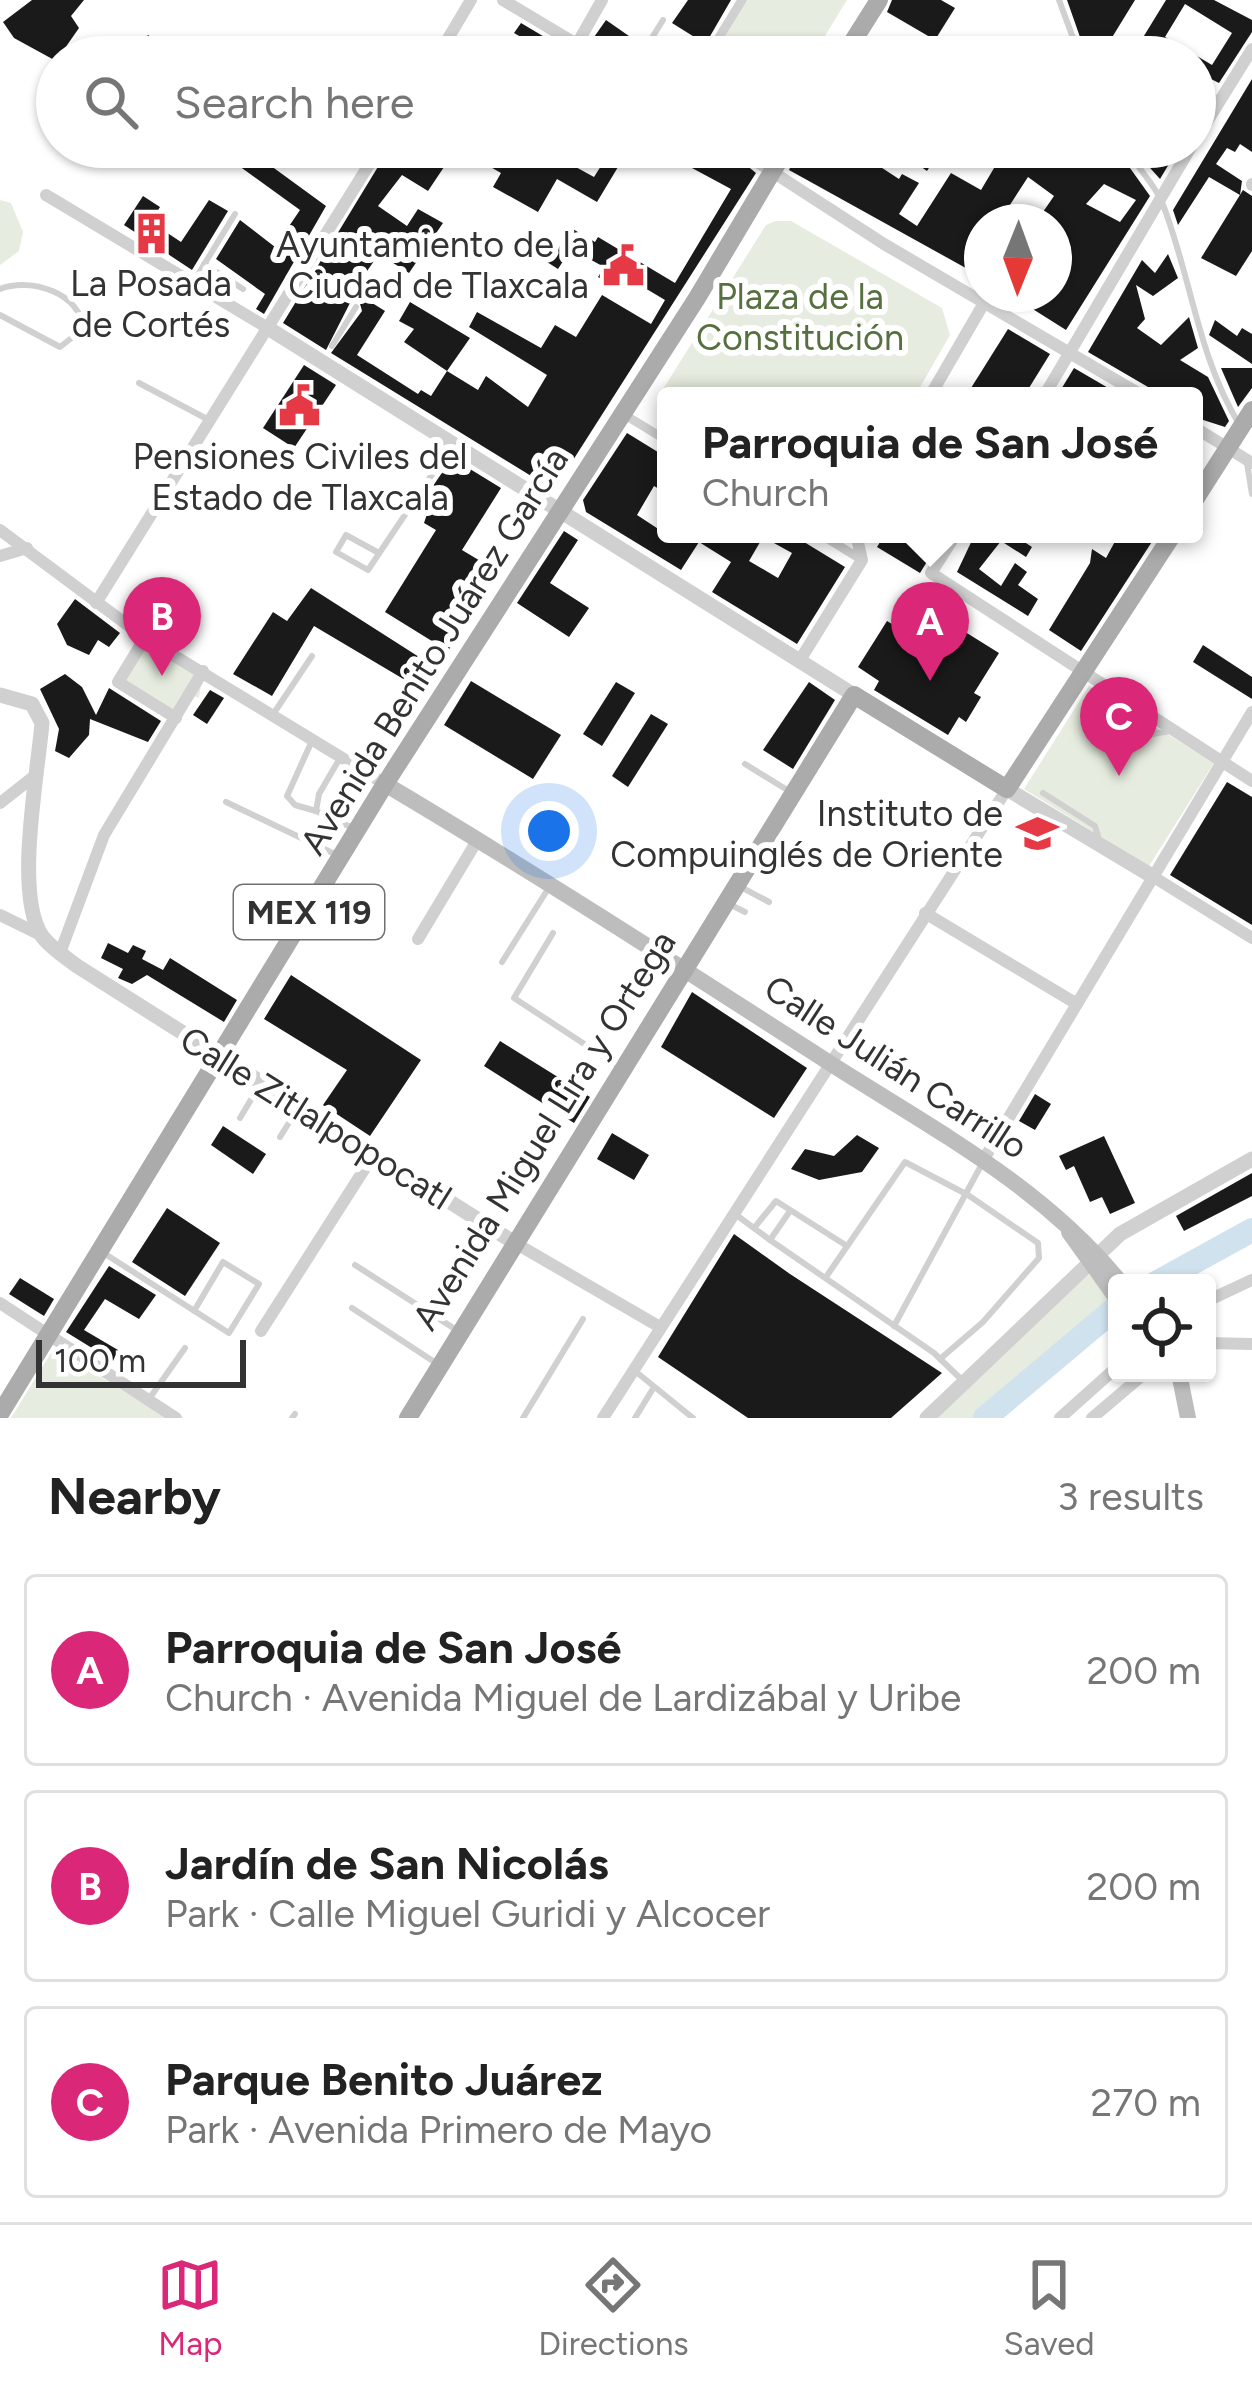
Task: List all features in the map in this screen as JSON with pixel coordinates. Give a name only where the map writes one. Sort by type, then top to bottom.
[{"type":"main road","points":[[856,36],[879,0]]},
{"type":"main road","name":"MEX 119","points":[[622,413],[774,168]]},
{"type":"main road","name":"Avenida Benito Juárez García","points":[[0,1414],[385,784],[622,413]]},
{"type":"main road","points":[[1203,487],[1246,418]]},
{"type":"main road","points":[[854,695],[1007,789],[1167,543]]},
{"type":"main road","name":"Avenida Miguel Lira y Ortega","points":[[408,1418],[854,695]]},
{"type":"main road","name":"Calle Julián Carrillo","points":[[385,784],[552,881],[984,1159],[1082,1245]]},
{"type":"main road","points":[[1082,1245],[1112,1274]]},
{"type":"main road","points":[[1082,1245],[1108,1285]]},
{"type":"main road","points":[[1179,1382],[1188,1418]]},
{"type":"street","points":[[449,36],[471,0]]},
{"type":"street","points":[[503,0],[564,36]]},
{"type":"street","points":[[582,36],[602,0]]},
{"type":"street","points":[[720,36],[742,0]]},
{"type":"street","points":[[1216,107],[1252,49]]},
{"type":"street","points":[[96,603],[209,420],[271,330],[368,168]]},
{"type":"street","points":[[765,168],[964,291]]},
{"type":"street","points":[[1050,387],[1178,168]]},
{"type":"street","points":[[46,195],[271,330],[327,354],[453,443],[854,695]]},
{"type":"street","points":[[935,387],[979,312]]},
{"type":"street","points":[[1000,312],[1128,387]]},
{"type":"street","points":[[622,413],[657,434]]},
{"type":"street","points":[[1203,433],[1249,461]]},
{"type":"street","points":[[0,530],[145,638],[385,784]]},
{"type":"street","points":[[835,543],[862,560]]},
{"type":"street","points":[[800,661],[862,560],[858,543]]},
{"type":"street","points":[[950,543],[932,573],[1252,781]]},
{"type":"street","points":[[0,556],[27,548]]},
{"type":"street","points":[[145,638],[118,682],[176,718]]},
{"type":"street","points":[[60,953],[104,835],[203,671]]},
{"type":"street","points":[[0,695],[32,704],[43,723],[29,872],[32,914],[41,935]]},
{"type":"street","points":[[984,1159],[1252,712]]},
{"type":"street","points":[[0,803],[38,774]]},
{"type":"street","points":[[603,1418],[1007,789],[1252,938]]},
{"type":"street","points":[[418,939],[478,839]]},
{"type":"street","points":[[925,913],[1077,1004]]},
{"type":"street","points":[[0,915],[41,935]]},
{"type":"street","name":"Calle Zitlalpopocatl","points":[[41,935],[60,953],[298,1108],[660,1327]]},
{"type":"street","points":[[261,1331],[374,1154]]},
{"type":"street","points":[[927,1418],[1120,1234],[1252,1159]]},
{"type":"street","points":[[1216,1297],[1252,1280]]},
{"type":"street","points":[[0,1304],[176,1418]]},
{"type":"street","points":[[1216,1343],[1252,1344]]},
{"type":"street","points":[[1060,1418],[1108,1375]]},
{"type":"street","points":[[1092,1418],[1134,1382]]},
{"type":"lane","points":[[1059,0],[1072,36]]},
{"type":"lane","points":[[652,36],[662,20]]},
{"type":"lane","points":[[1216,98],[1220,101]]},
{"type":"lane","points":[[1140,168],[1160,197],[1201,317],[1208,363],[1246,418]]},
{"type":"lane","points":[[193,284],[235,214]]},
{"type":"lane","points":[[204,264],[243,289]]},
{"type":"lane","points":[[0,289],[31,284],[66,297],[82,315],[83,329],[60,347],[0,315]]},
{"type":"lane","points":[[327,354],[356,307]]},
{"type":"lane","points":[[139,383],[209,420]]},
{"type":"lane","points":[[379,553],[346,535],[336,552],[363,570],[379,553],[453,443]]},
{"type":"lane","points":[[1249,461],[1252,494]]},
{"type":"lane","points":[[274,714],[312,656]]},
{"type":"lane","points":[[1096,702],[1146,735],[1174,730]]},
{"type":"lane","points":[[313,740],[286,796],[295,805],[358,831]]},
{"type":"lane","points":[[316,811],[319,794],[341,757]]},
{"type":"lane","points":[[746,764],[793,793]]},
{"type":"lane","points":[[1042,794],[1095,826],[1100,846]]},
{"type":"lane","points":[[226,802],[342,857]]},
{"type":"lane","points":[[502,962],[552,881]]},
{"type":"lane","points":[[736,884],[769,902]]},
{"type":"lane","points":[[724,902],[745,912]]},
{"type":"lane","points":[[553,933],[514,998],[621,1068]]},
{"type":"lane","points":[[240,1118],[261,1083]]},
{"type":"lane","points":[[280,1137],[298,1108]]},
{"type":"lane","points":[[894,1326],[984,1159]]},
{"type":"lane","points":[[826,1277],[900,1164],[910,1164],[968,1196],[1042,1250],[983,1322],[940,1359]]},
{"type":"lane","points":[[754,1228],[771,1200],[847,1246]]},
{"type":"lane","points":[[770,1240],[790,1211]]},
{"type":"lane","points":[[733,1212],[940,1359],[965,1383]]},
{"type":"lane","points":[[99,1250],[194,1311],[233,1333],[260,1284],[223,1262],[194,1311]]},
{"type":"lane","points":[[355,1265],[458,1331]]},
{"type":"lane","points":[[352,1308],[439,1365]]},
{"type":"lane","points":[[523,1418],[583,1319]]},
{"type":"lane","points":[[148,1400],[185,1348]]},
{"type":"lane","points":[[634,1370],[693,1418]]},
{"type":"lane","points":[[635,1418],[654,1387]]},
{"type":"green space","points":[[745,0],[847,0],[825,36],[722,36]]},
{"type":"green space","points":[[0,200],[11,203],[23,232],[19,251],[0,265]]},
{"type":"green space","name":"Plaza de la Constitución","points":[[791,221],[942,308],[950,335],[920,387],[664,387],[766,225]]},
{"type":"green space","points":[[145,638],[203,671],[199,698],[189,694],[176,718],[118,682]]},
{"type":"green space","points":[[1089,686],[1214,763],[1149,866],[1024,789]]},
{"type":"green space","points":[[1084,1270],[1108,1293],[1108,1304],[1014,1380],[980,1418],[938,1418]]},
{"type":"green space","points":[[54,1348],[167,1418],[11,1418]]},
{"type":"building","points":[[32,0],[84,0],[71,16],[79,28],[73,36],[36,36],[36,50],[14,38],[3,22]]},
{"type":"building","points":[[688,0],[731,0],[710,36],[693,36],[672,23]]},
{"type":"building","points":[[892,0],[941,0],[955,8],[938,36],[928,36],[887,12]]},
{"type":"building","points":[[1067,0],[1135,0],[1113,36],[1080,36]]},
{"type":"building","points":[[1166,0],[1214,0],[1252,20],[1252,32],[1219,83],[1216,59],[1232,33],[1185,4],[1166,36],[1144,36]]},
{"type":"building","points":[[606,20],[629,36],[595,36]]},
{"type":"building","points":[[521,23],[543,36],[519,36],[514,33]]},
{"type":"building","points":[[1252,79],[1252,152],[1240,144],[1235,152],[1227,148],[1216,164],[1216,139]]},
{"type":"building","points":[[1216,164],[1242,181],[1240,195],[1209,177],[1178,225],[1173,210],[1198,168],[1216,168]]},
{"type":"building","points":[[242,168],[274,168],[326,206],[264,314],[256,309],[265,294],[216,259],[240,220],[275,247],[300,210]]},
{"type":"building","points":[[377,168],[443,168],[428,191],[402,175],[378,206],[407,226],[418,209],[443,223],[409,273],[379,254],[353,291],[385,311],[357,355],[418,394],[421,390],[431,396],[447,371],[478,390],[486,376],[528,407],[547,375],[469,327],[477,312],[541,348],[555,325],[576,337],[602,295],[651,324],[665,300],[618,272],[610,284],[598,277],[604,267],[584,256],[580,263],[567,255],[558,269],[539,257],[546,246],[556,252],[571,228],[595,242],[598,237],[675,283],[731,189],[692,168],[750,168],[756,173],[554,490],[331,353],[362,311],[359,300],[350,303],[326,350],[283,323]]},
{"type":"building","points":[[492,168],[578,168],[594,177],[600,168],[617,168],[597,202],[557,179],[538,212],[493,187],[501,173]]},
{"type":"building","points":[[882,168],[899,179],[902,174],[919,183],[899,214],[917,226],[951,173],[981,190],[994,168],[1130,168],[1150,196],[1066,330],[1038,312],[1072,312],[1072,204],[1048,204],[1054,196],[1028,177],[1010,204],[964,204],[964,267],[789,170]],"holes":[[[1104,184],[1136,200],[1120,222],[1086,204]]]},
{"type":"building","points":[[1150,168],[1167,168],[1160,179]]},
{"type":"building","points":[[1243,190],[1252,196],[1252,251],[1236,276],[1201,258]]},
{"type":"building","points":[[143,196],[160,207],[151,222],[181,242],[209,200],[228,211],[192,270],[124,225]]},
{"type":"building","points":[[1168,254],[1178,278],[1153,296],[1136,285],[1145,319],[1137,328],[1161,345],[1189,317],[1198,348],[1180,360],[1208,377],[1229,421],[1225,427],[1203,420],[1203,387],[1148,387],[1088,352],[1142,260],[1155,273]]},
{"type":"building","points":[[410,302],[470,338],[447,371],[404,342],[414,329],[399,321]]},
{"type":"building","points":[[1215,320],[1237,336],[1242,328],[1252,334],[1252,364],[1209,335]]},
{"type":"building","points":[[1008,329],[1050,354],[1030,387],[972,387]]},
{"type":"building","name":"Pensiones Civiles del Estado de Tlaxcala","points":[[304,365],[336,385],[294,448],[263,428]]},
{"type":"building","points":[[1074,368],[1107,387],[1062,387]]},
{"type":"building","points":[[1221,368],[1252,368],[1252,388],[1238,407]]},
{"type":"building","points":[[627,433],[657,451],[657,488],[637,515],[657,528],[657,543],[698,543],[681,570],[586,512],[583,500]]},
{"type":"building","points":[[452,458],[501,488],[462,550],[497,571],[448,651],[385,612],[436,530],[424,523],[427,514],[418,508]]},
{"type":"building","points":[[564,531],[578,540],[550,583],[589,608],[569,637],[517,603]]},
{"type":"building","points":[[701,543],[760,543],[749,561],[778,578],[792,553],[774,543],[806,543],[845,567],[797,644],[712,592],[731,562]]},
{"type":"building","points":[[879,543],[938,543],[920,573],[877,547]]},
{"type":"building","points":[[971,543],[999,543],[979,569],[1001,586],[1015,563],[1027,572],[1018,585],[1038,599],[1028,616],[957,572]]},
{"type":"building","points":[[1004,543],[1026,543],[1032,547],[1026,557]]},
{"type":"building","points":[[1114,543],[1151,543],[1081,651],[1049,630],[1090,563],[1092,549],[1106,558]]},
{"type":"building","points":[[311,588],[441,671],[427,693],[314,626],[272,696],[233,674],[273,612],[287,621]]},
{"type":"building","points":[[75,599],[120,633],[109,647],[98,640],[89,655],[67,645],[57,624]]},
{"type":"building","points":[[887,621],[915,638],[922,626],[952,645],[962,630],[999,653],[974,693],[981,697],[966,722],[959,717],[948,735],[874,690],[879,681],[858,667]]},
{"type":"building","points":[[1203,645],[1252,677],[1252,699],[1193,662]]},
{"type":"building","points":[[65,674],[82,687],[96,715],[109,688],[161,721],[148,742],[90,719],[89,735],[69,758],[55,751],[59,729],[40,689]]},
{"type":"building","points":[[471,681],[561,735],[533,779],[444,725]]},
{"type":"building","points":[[616,682],[635,693],[602,746],[583,734]]},
{"type":"building","points":[[809,682],[835,700],[793,769],[763,750]]},
{"type":"building","points":[[210,690],[224,698],[207,724],[193,715]]},
{"type":"building","points":[[651,714],[668,724],[628,787],[612,776]]},
{"type":"building","points":[[1227,782],[1252,797],[1252,925],[1170,875]]},
{"type":"building","points":[[108,943],[128,953],[133,945],[146,951],[142,959],[163,970],[170,958],[237,1000],[224,1022],[147,975],[132,984],[118,978],[123,969],[101,958]]},
{"type":"building","points":[[291,975],[421,1060],[370,1136],[323,1105],[347,1070],[264,1019]]},
{"type":"building","points":[[692,992],[807,1068],[774,1118],[661,1047]]},
{"type":"building","points":[[500,1041],[590,1097],[574,1123],[484,1066]]},
{"type":"building","points":[[1035,1094],[1051,1104],[1035,1130],[1019,1121]]},
{"type":"building","points":[[223,1126],[266,1154],[253,1174],[211,1145]]},
{"type":"building","points":[[612,1133],[649,1155],[634,1180],[597,1159]]},
{"type":"building","points":[[857,1135],[879,1148],[862,1172],[819,1180],[791,1169],[805,1149],[834,1156]]},
{"type":"building","points":[[1104,1136],[1135,1203],[1110,1214],[1102,1197],[1090,1202],[1074,1166],[1066,1170],[1059,1156]]},
{"type":"building","points":[[1252,1173],[1252,1196],[1184,1231],[1176,1216]]},
{"type":"building","points":[[167,1208],[220,1243],[185,1296],[132,1262]]},
{"type":"building","points":[[734,1234],[942,1373],[891,1418],[748,1418],[658,1357]]},
{"type":"building","points":[[109,1266],[156,1295],[139,1319],[105,1299],[84,1330],[118,1350],[113,1361],[66,1332]]},
{"type":"building","points":[[20,1278],[54,1299],[44,1316],[9,1294]]},
{"type":"waterway","points":[[1172,1274],[1252,1230]]},
{"type":"waterway","points":[[985,1418],[1108,1315]]},
{"type":"place","name":"La Posada de Cortés","points":[[151,233]]},
{"type":"place","name":"Ayuntamiento de la Ciudad de Tlaxcala","points":[[623,265]]},
{"type":"place","name":"Pensiones Civiles del Estado de Tlaxcala","points":[[300,406]]},
{"type":"place","name":"Jardín de San Nicolás","points":[[162,676]]},
{"type":"place","name":"Parroquia de San José","points":[[930,681]]},
{"type":"place","name":"Parque Benito Juárez","points":[[1119,776]]},
{"type":"place","name":"Instituto de Compuinglés de Oriente","points":[[1037,834]]}]
